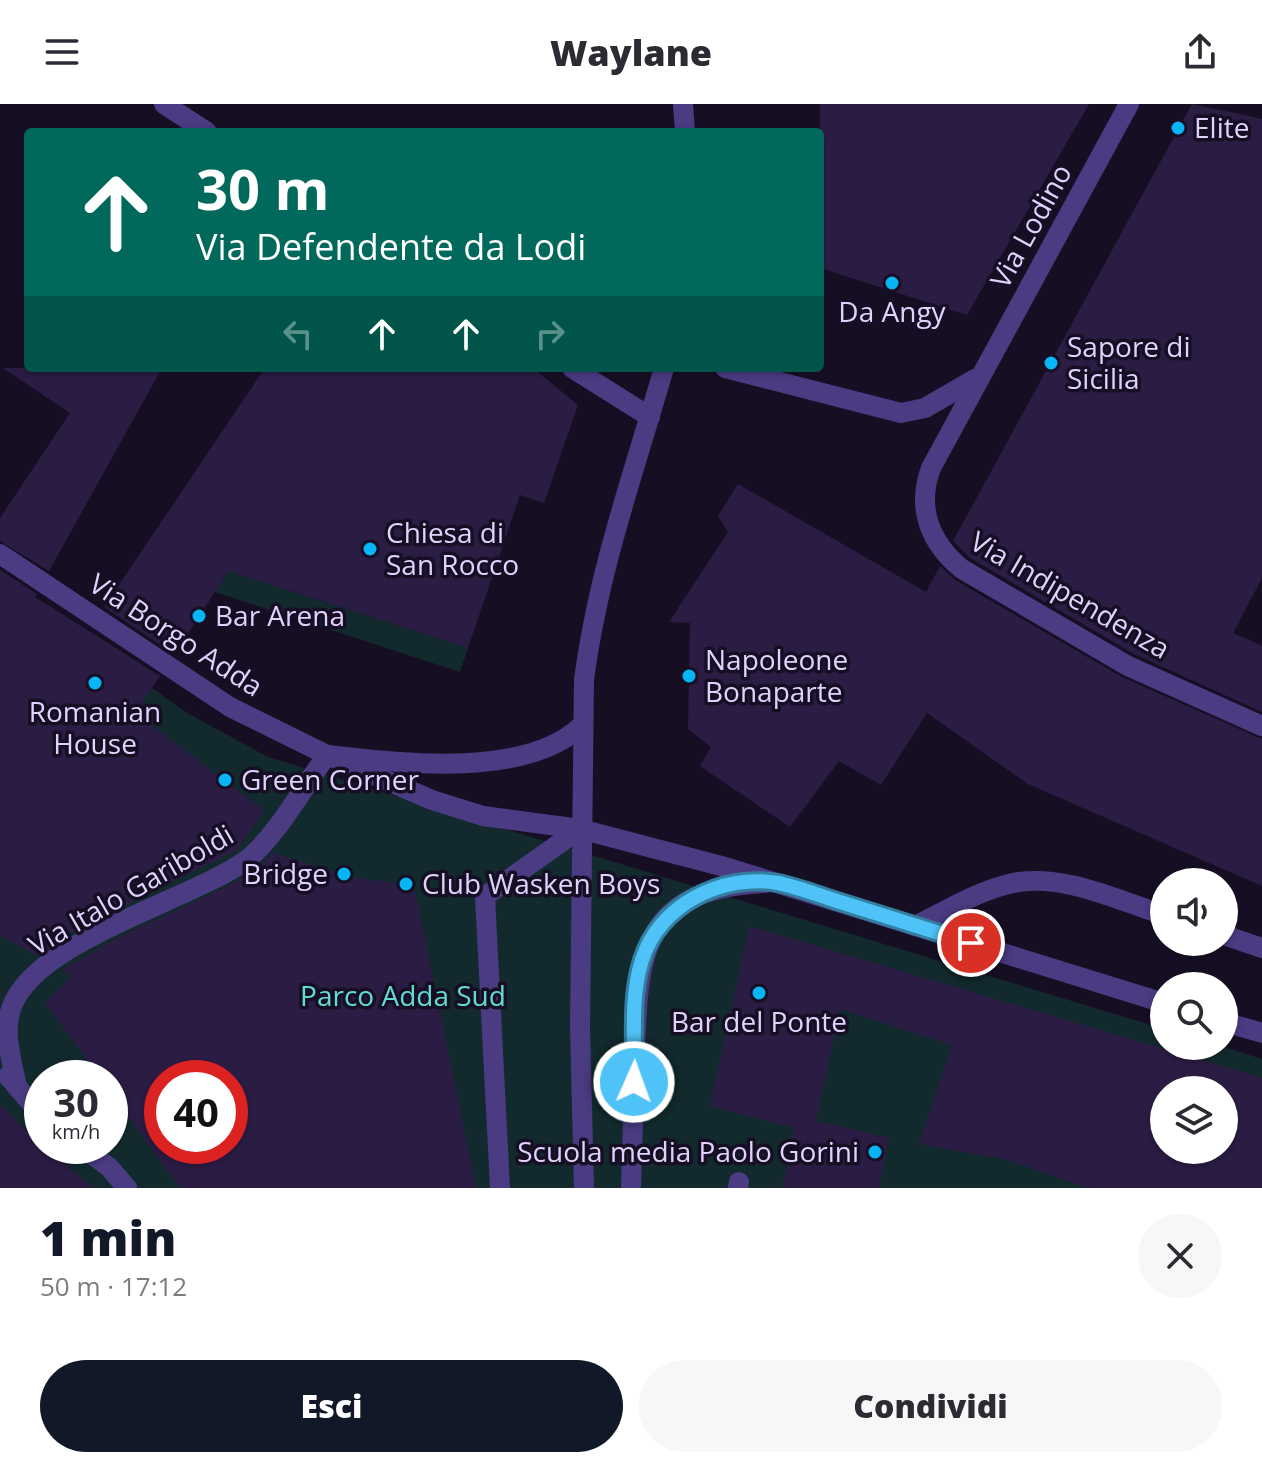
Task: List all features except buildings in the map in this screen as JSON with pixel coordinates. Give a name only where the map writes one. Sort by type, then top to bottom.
[{"type":"street","points":[[164,104],[201,128]]},
{"type":"street","points":[[683,104],[685,128]]},
{"type":"street","name":"Via Lodino","points":[[982,374],[1129,104]]},
{"type":"street","points":[[578,372],[650,417]]},
{"type":"street","points":[[584,1188],[581,726],[590,635],[623,495],[663,372]]},
{"type":"street","points":[[741,372],[901,413],[925,408],[953,395],[982,374]]},
{"type":"street","name":"Via Indipendenza","points":[[982,374],[925,484],[927,521],[946,556],[962,569],[1128,666],[1262,726]]},
{"type":"street","name":"Via Borgo Adda","points":[[0,554],[230,707],[384,781],[483,816],[580,829],[777,883],[1150,999]]},
{"type":"street","name":"Via Borgo Adda","points":[[327,755],[426,763],[485,761],[554,746],[581,726]]},
{"type":"street","name":"Via Italo Gariboldi","points":[[17,1087],[7,1029],[12,1006],[23,989],[44,968],[84,942],[247,860],[327,755]]},
{"type":"street","points":[[500,1188],[485,896],[580,829]]},
{"type":"street","points":[[915,926],[985,892],[1012,883],[1037,881],[1081,888],[1150,910]]},
{"type":"street","points":[[631,1188],[637,983],[649,942],[662,921],[683,902],[722,887],[777,883]]},
{"type":"street","points":[[1238,940],[1262,948]]},
{"type":"street","points":[[1238,1026],[1262,1033]]},
{"type":"street","points":[[0,1067],[24,1095]]},
{"type":"street","points":[[105,1164],[127,1188]]},
{"type":"green space","points":[[229,571],[468,648],[460,672],[215,592]]},
{"type":"green space","name":"Parco Adda Sud","points":[[0,579],[187,713],[268,757],[1150,1025],[1150,1060],[1238,1060],[1238,1051],[1262,1059],[1262,1188],[0,1188]]},
{"type":"place","name":"Elite","points":[[1178,128]]},
{"type":"place","name":"Da Angy","points":[[892,283]]},
{"type":"place","name":"Sapore di Sicilia","points":[[1051,363]]},
{"type":"place","name":"Chiesa di San Rocco","points":[[370,549]]},
{"type":"place","name":"Bar Arena","points":[[199,616]]},
{"type":"place","name":"Napoleone Bonaparte","points":[[689,676]]},
{"type":"place","name":"Romanian House","points":[[95,683]]},
{"type":"place","name":"Green Corner","points":[[225,780]]},
{"type":"place","name":"Bridge","points":[[344,874]]},
{"type":"place","name":"Club Wasken Boys","points":[[406,884]]},
{"type":"place","name":"Bar del Ponte","points":[[759,993]]},
{"type":"place","name":"Scuola media Paolo Gorini","points":[[875,1152]]},
{"type":"route","points":[[634,1082],[637,983],[642,960],[662,921],[683,902],[722,887],[777,883],[971,943]]}]
